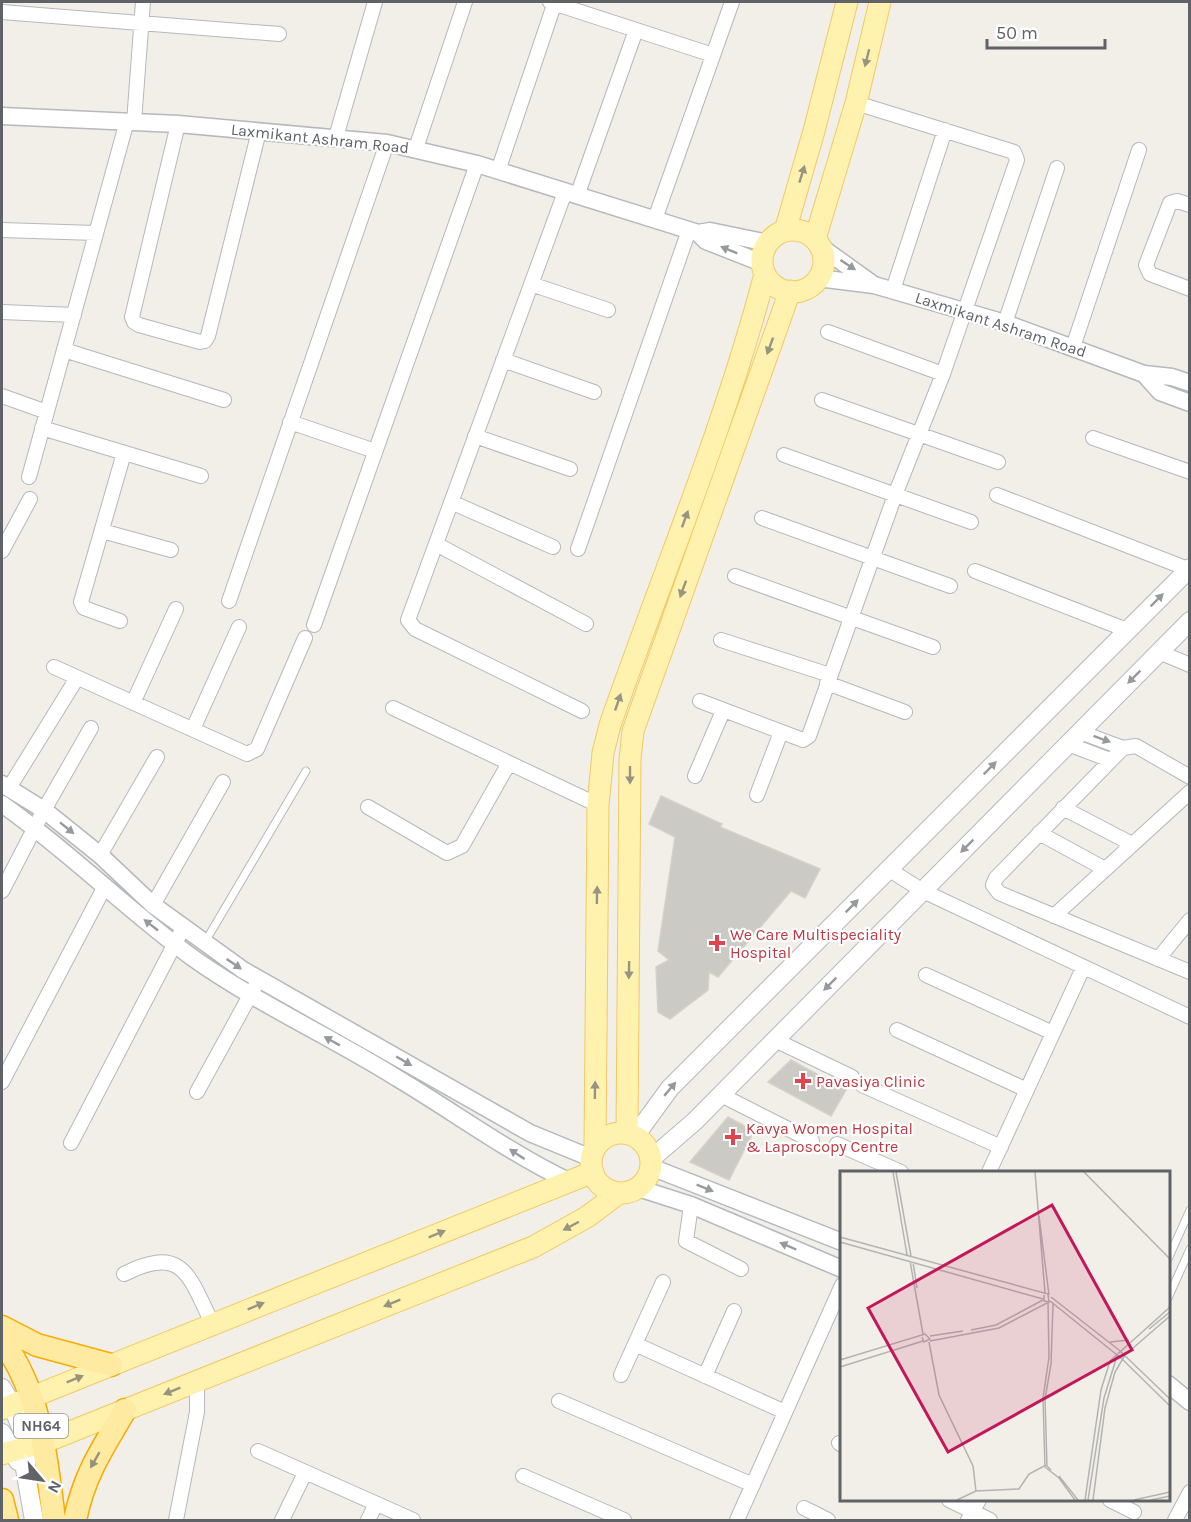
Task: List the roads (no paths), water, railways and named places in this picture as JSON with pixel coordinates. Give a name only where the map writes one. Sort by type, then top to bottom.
[{"type":"highway","points":[[2,1326],[37,1345],[111,1365]]},
{"type":"highway","name":"NH64","points":[[2,1340],[17,1445],[54,1521]]},
{"type":"highway","points":[[75,1521],[81,1491],[88,1472],[125,1410]]},
{"type":"highway","points":[[2,1500],[7,1521]]},
{"type":"main road","points":[[628,1190],[602,1187],[593,1159],[598,805],[603,753],[610,725],[751,326],[763,268],[814,131],[847,2]]},
{"type":"main road","points":[[818,243],[856,103],[880,2]]},
{"type":"main road","points":[[763,268],[780,289],[790,291],[801,290],[818,278],[824,258],[818,243],[806,232],[776,237]]},
{"type":"main road","points":[[631,1135],[630,753],[633,731],[790,291]]},
{"type":"main road","points":[[631,1135],[670,1088],[1189,569]]},
{"type":"main road","points":[[34,1521],[25,1469],[17,1445],[125,1410],[533,1246],[587,1218],[644,1182],[651,1163],[1190,621]]},
{"type":"main road","points":[[12,1400],[111,1365],[568,1181],[593,1159],[608,1136],[631,1135],[646,1146],[651,1163]]},
{"type":"street","points":[[29,477],[96,233],[130,121],[143,2]]},
{"type":"street","points":[[336,137],[375,2]]},
{"type":"street","points":[[416,148],[465,2]]},
{"type":"street","points":[[498,171],[553,2],[713,55]]},
{"type":"street","points":[[655,219],[732,2]]},
{"type":"street","points":[[2,12],[279,34]]},
{"type":"street","points":[[582,711],[410,626],[408,620],[531,284],[571,194],[636,30]]},
{"type":"street","points":[[700,701],[803,740],[806,739],[895,495],[943,374],[1018,156],[1014,152],[856,103]]},
{"type":"street","name":"Laxmikant Ashram Road","points":[[2,116],[178,124],[336,137],[416,148],[477,164],[694,232],[706,241],[763,268]]},
{"type":"street","points":[[178,124],[132,316],[134,322],[139,325],[200,342],[205,341],[208,336],[259,131]]},
{"type":"street","points":[[893,290],[945,130]]},
{"type":"street","points":[[229,601],[387,143]]},
{"type":"street","points":[[1073,346],[1139,150]]},
{"type":"street","points":[[314,625],[477,164]]},
{"type":"street","points":[[1005,323],[1057,168]]},
{"type":"street","points":[[1190,205],[1177,201],[1170,203],[1146,265],[1150,274],[1190,289]]},
{"type":"street","points":[[2,230],[96,233]]},
{"type":"street","points":[[578,549],[694,232],[710,231],[776,237]]},
{"type":"street","name":"Laxmikant Ashram Road","points":[[818,243],[874,285],[1005,323],[1073,346],[1144,374],[1172,377],[1190,383]]},
{"type":"street","points":[[818,278],[874,285]]},
{"type":"street","points":[[531,284],[608,310]]},
{"type":"street","points":[[2,312],[74,315]]},
{"type":"street","points":[[828,332],[943,374]]},
{"type":"street","points":[[64,350],[224,400]]},
{"type":"street","points":[[503,360],[594,392]]},
{"type":"street","points":[[1144,374],[1160,392],[1190,403]]},
{"type":"street","points":[[2,396],[47,412]]},
{"type":"street","points":[[822,400],[920,432],[998,462]]},
{"type":"street","points":[[290,422],[375,451]]},
{"type":"street","points":[[42,428],[201,476]]},
{"type":"street","points":[[475,436],[570,469]]},
{"type":"street","points":[[1093,438],[1190,472]]},
{"type":"street","points":[[120,621],[81,606],[124,453]]},
{"type":"street","points":[[784,455],[971,522]]},
{"type":"street","points":[[997,495],[1189,569]]},
{"type":"street","points":[[2,551],[30,499]]},
{"type":"street","points":[[451,502],[553,547]]},
{"type":"street","points":[[762,518],[950,586]]},
{"type":"street","points":[[102,531],[171,550]]},
{"type":"street","points":[[436,544],[586,624]]},
{"type":"street","points":[[975,571],[1127,630]]},
{"type":"street","points":[[735,576],[933,647]]},
{"type":"street","points":[[133,702],[176,609]]},
{"type":"street","points":[[193,729],[239,627]]},
{"type":"street","points":[[54,667],[247,754],[253,753],[305,638]]},
{"type":"street","points":[[721,640],[828,679],[905,712]]},
{"type":"street","points":[[1159,652],[1190,665]]},
{"type":"street","points":[[77,678],[5,786],[44,810],[100,855],[153,905],[183,928],[259,979],[530,1133],[593,1159]]},
{"type":"street","points":[[393,708],[598,805]]},
{"type":"street","points":[[694,776],[723,711]]},
{"type":"street","points":[[2,891],[44,810],[92,728]]},
{"type":"street","points":[[757,795],[781,732]]},
{"type":"street","points":[[1074,738],[1123,747],[1136,746],[1190,777]]},
{"type":"street","points":[[1074,738],[1110,760]]},
{"type":"street","points":[[1123,747],[996,878],[993,885],[999,894],[1190,972]]},
{"type":"street","points":[[100,855],[158,757]]},
{"type":"street","points":[[368,807],[447,853],[452,853],[462,846],[509,763]]},
{"type":"street","points":[[153,905],[223,782]]},
{"type":"street","points":[[1054,916],[1190,792]]},
{"type":"street","points":[[2,804],[35,827],[104,888],[175,944],[250,995],[396,1077],[529,1162],[568,1181]]},
{"type":"street","points":[[1064,808],[1132,844]]},
{"type":"street","points":[[1039,833],[1105,869]]},
{"type":"street","points":[[888,869],[923,891],[1190,1017]]},
{"type":"street","points":[[2,1082],[6,1064],[104,888]]},
{"type":"street","points":[[1158,959],[1190,920]]},
{"type":"street","points":[[71,1143],[183,928]]},
{"type":"street","points":[[990,1171],[1083,968]]},
{"type":"street","points":[[926,975],[1053,1033]]},
{"type":"street","points":[[197,1092],[259,979]]},
{"type":"street","points":[[897,1030],[1027,1090]]},
{"type":"street","points":[[775,1040],[857,1081],[1001,1147]]},
{"type":"street","points":[[721,1095],[812,1141]]},
{"type":"street","points":[[837,1144],[897,1171]]},
{"type":"street","points":[[651,1163],[840,1241]]},
{"type":"street","points":[[628,1190],[690,1205],[840,1268]]},
{"type":"street","points":[[690,1205],[686,1241],[741,1269]]},
{"type":"street","points":[[124,1275],[148,1262],[169,1263],[183,1269],[189,1276],[212,1323]]},
{"type":"street","points":[[621,1374],[663,1282]]},
{"type":"street","points":[[737,1521],[840,1289]]},
{"type":"street","points":[[705,1376],[734,1311]]},
{"type":"street","points":[[635,1344],[785,1412]]},
{"type":"street","points":[[176,1521],[197,1412],[197,1380]]},
{"type":"street","points":[[1170,1386],[1181,1400]]},
{"type":"street","points":[[559,1401],[753,1485]]},
{"type":"street","points":[[258,1451],[413,1521]]},
{"type":"street","points":[[282,1521],[305,1473]]},
{"type":"street","points":[[523,1476],[624,1521]]},
{"type":"street","points":[[1175,1521],[1190,1492]]},
{"type":"street","points":[[951,1501],[973,1510],[990,1521]]},
{"type":"street","points":[[1112,1501],[1134,1512]]},
{"type":"street","points":[[368,1521],[376,1504]]},
{"type":"street","points":[[804,1508],[828,1521]]},
{"type":"lane","points":[[204,943],[306,771]]},
{"type":"lane","points":[[1170,1255],[1190,1210]]},
{"type":"lane","points":[[1170,1294],[1190,1249]]},
{"type":"place","name":"We Care Multispeciality Hospital","points":[[717,943]]},
{"type":"place","name":"Pavasiya Clinic","points":[[803,1081]]},
{"type":"place","name":"Kavya Women Hospital & Laproscopy Centre","points":[[733,1137]]}]
